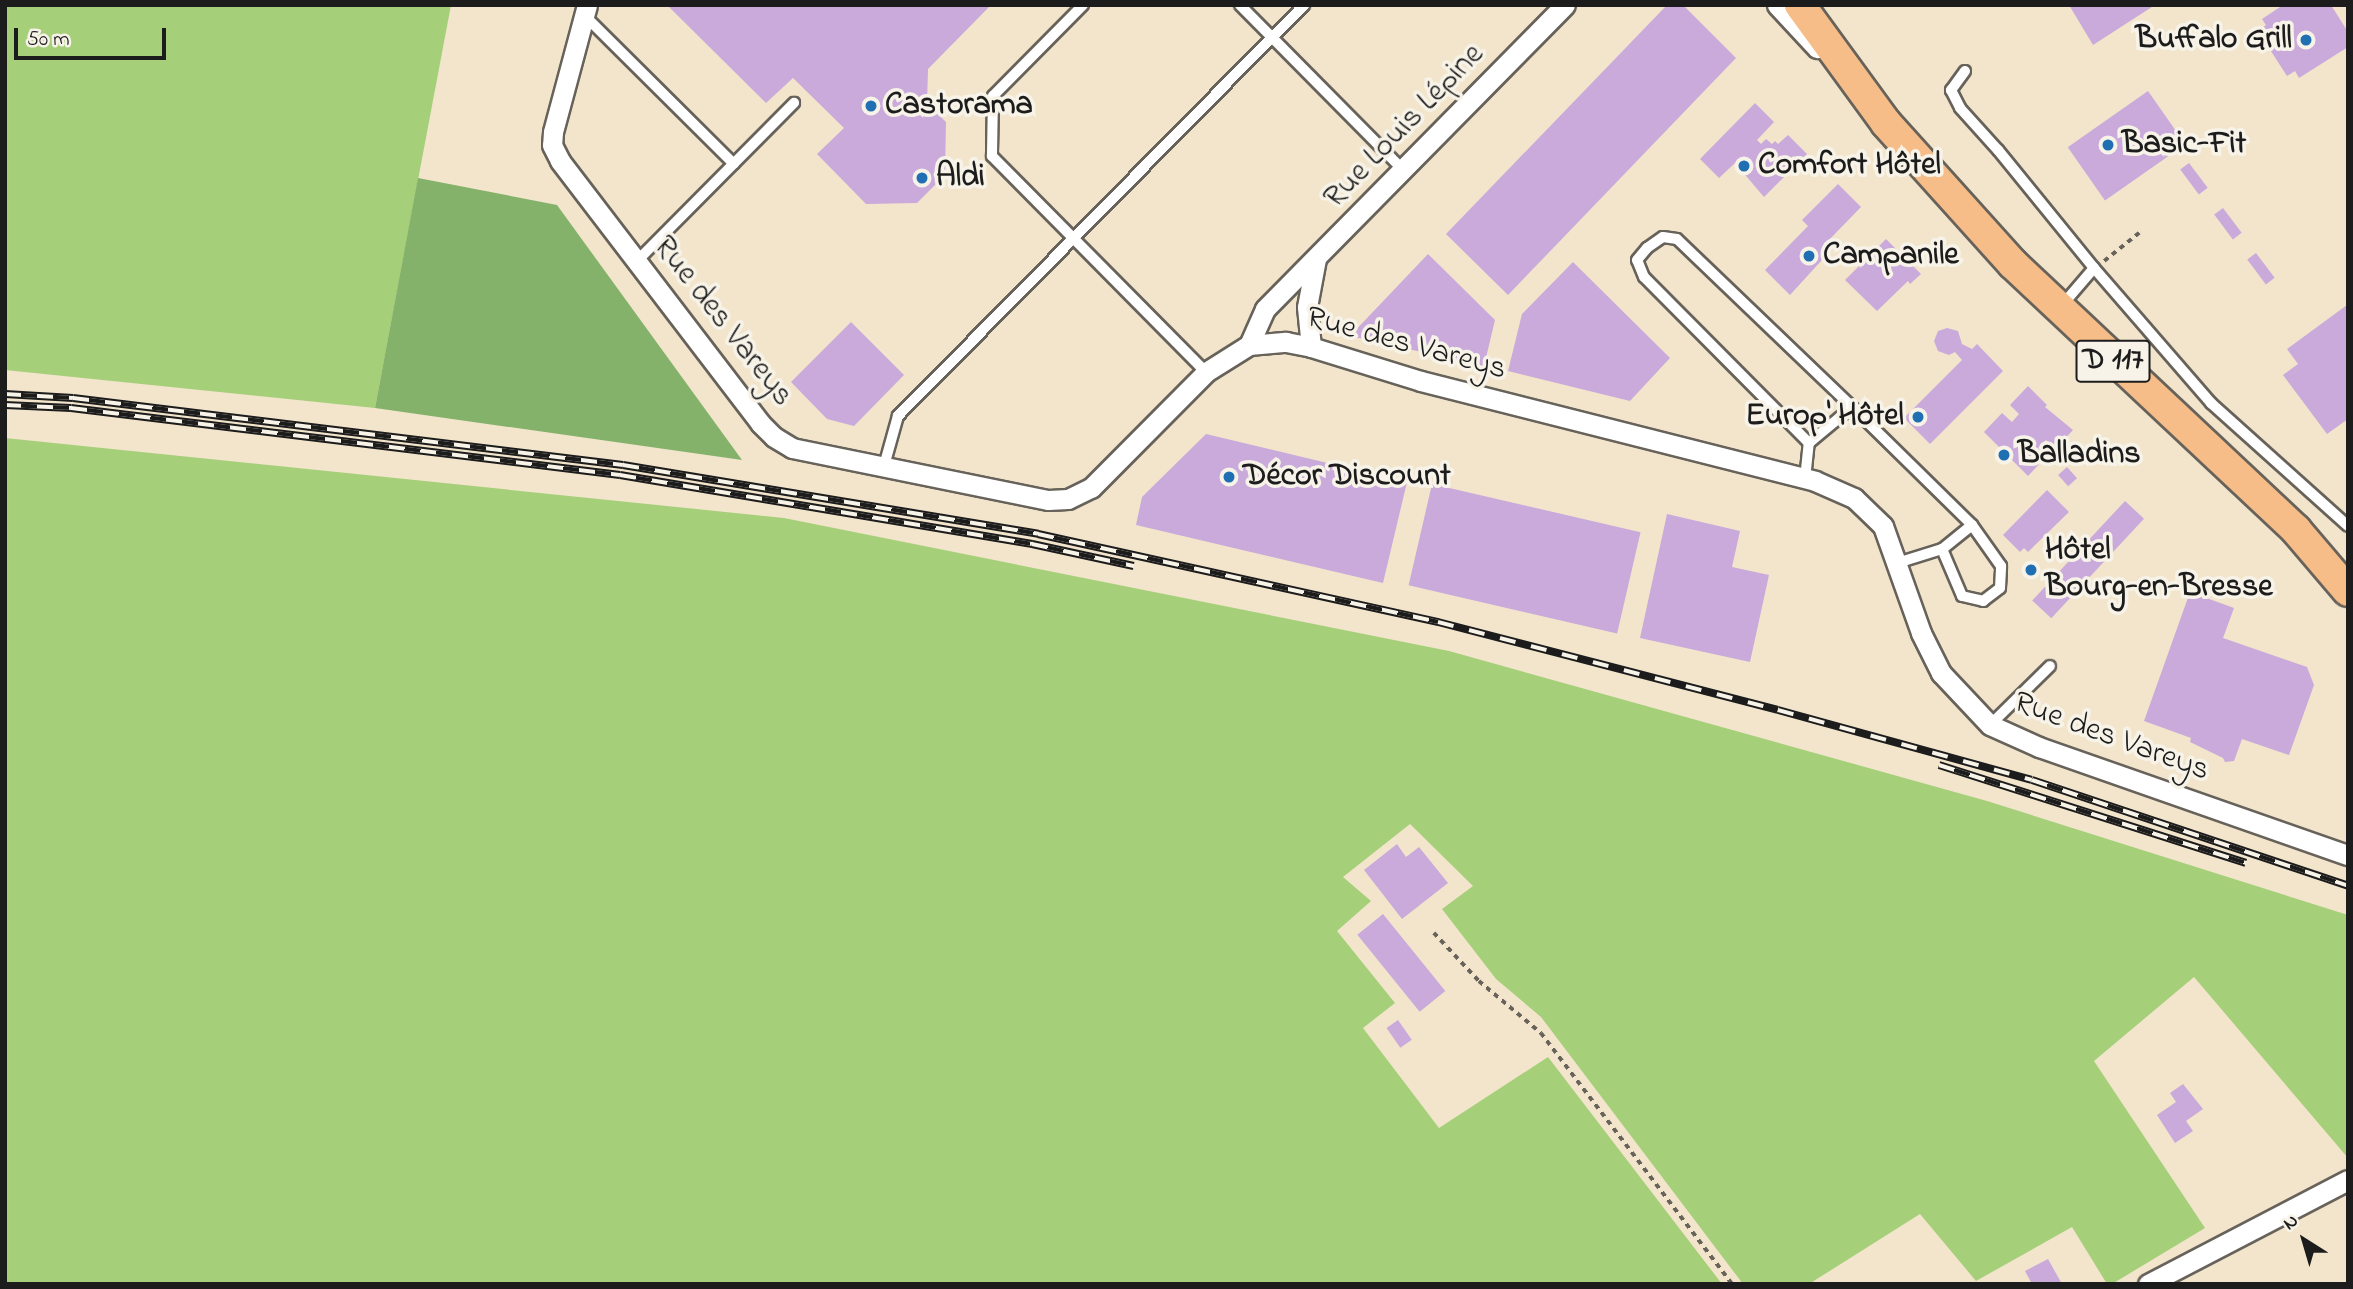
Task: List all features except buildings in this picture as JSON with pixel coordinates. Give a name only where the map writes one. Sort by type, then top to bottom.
[{"type":"main road","name":"D 117","points":[[1800,5],[1886,122],[1919,162],[2058,309],[2295,530],[2348,591]]},
{"type":"street","name":"Rue Louis Lépine","points":[[1249,345],[1265,309],[1404,171],[1564,5]]},
{"type":"street","points":[[1777,5],[1886,122]]},
{"type":"street","name":"Rue des Vareys","points":[[586,10],[552,132],[552,145],[560,160],[774,437],[792,448],[1048,500],[1069,499],[1091,488],[1206,372],[1249,345],[1286,342],[1311,347],[1421,381],[1805,479],[1854,498],[1870,510],[1883,526],[1921,633],[1941,673],[1990,725],[2039,747],[2348,855]]},
{"type":"street","points":[[1311,347],[1307,307],[1316,259]]},
{"type":"street","points":[[2148,1284],[2348,1180]]},
{"type":"lane","points":[[1083,5],[993,96],[992,156],[1206,372]]},
{"type":"lane","points":[[1240,5],[1404,171]]},
{"type":"lane","points":[[884,466],[898,416],[1304,5]]},
{"type":"lane","points":[[586,10],[734,164]]},
{"type":"lane","points":[[1965,71],[1951,90],[1960,108],[1998,150],[2094,268],[2211,403],[2348,526]]},
{"type":"lane","points":[[637,261],[794,103]]},
{"type":"lane","points":[[1809,443],[1644,277],[1637,260],[1647,248],[1663,237],[1677,239],[1852,407],[1972,525],[2001,566],[2000,589],[1983,601],[1962,596],[1942,549]]},
{"type":"lane","points":[[2058,309],[2084,284],[2094,268]]},
{"type":"lane","points":[[1805,479],[1809,443],[1852,407]]},
{"type":"lane","points":[[1897,563],[1942,549],[1972,525]]},
{"type":"lane","points":[[1990,725],[2050,666]]},
{"type":"path","points":[[2094,268],[2139,233]]},
{"type":"path","points":[[1434,933],[1479,981],[1541,1033],[1732,1284]]},
{"type":"green space","points":[[5,5],[451,5],[375,408],[5,370]]},
{"type":"green space","points":[[418,178],[557,205],[742,460],[375,408]]},
{"type":"green space","points":[[5,438],[784,518],[1449,651],[1987,801],[2348,915],[2348,1158],[2194,977],[2094,1061],[2205,1228],[2112,1284],[2107,1284],[2072,1227],[1976,1281],[1920,1214],[1809,1284],[1743,1284],[1541,1017],[1496,979],[1442,909],[1473,886],[1410,824],[1343,877],[1371,901],[1337,931],[1395,1003],[1363,1028],[1439,1128],[1548,1057],[1722,1284],[5,1284]]},
{"type":"railway","points":[[5,394],[73,398],[623,465],[1038,534],[1438,622],[1778,710],[2032,780],[2348,886]]},
{"type":"railway","points":[[5,405],[71,408],[620,475],[1032,544],[1134,566]]},
{"type":"railway","points":[[1939,765],[2246,863]]},
{"type":"place","name":"Buffalo Grill","points":[[2306,40]]},
{"type":"place","name":"Castorama","points":[[871,106]]},
{"type":"place","name":"Basic-Fit","points":[[2108,145]]},
{"type":"place","name":"Comfort Hôtel","points":[[1744,166]]},
{"type":"place","name":"Aldi","points":[[922,178]]},
{"type":"place","name":"Campanile","points":[[1809,256]]},
{"type":"place","name":"Europ' Hôtel","points":[[1918,417]]},
{"type":"place","name":"Balladins","points":[[2004,455]]},
{"type":"place","name":"Décor Discount","points":[[1229,477]]},
{"type":"place","name":"Hôtel Bourg-en-Bresse","points":[[2031,570]]}]
